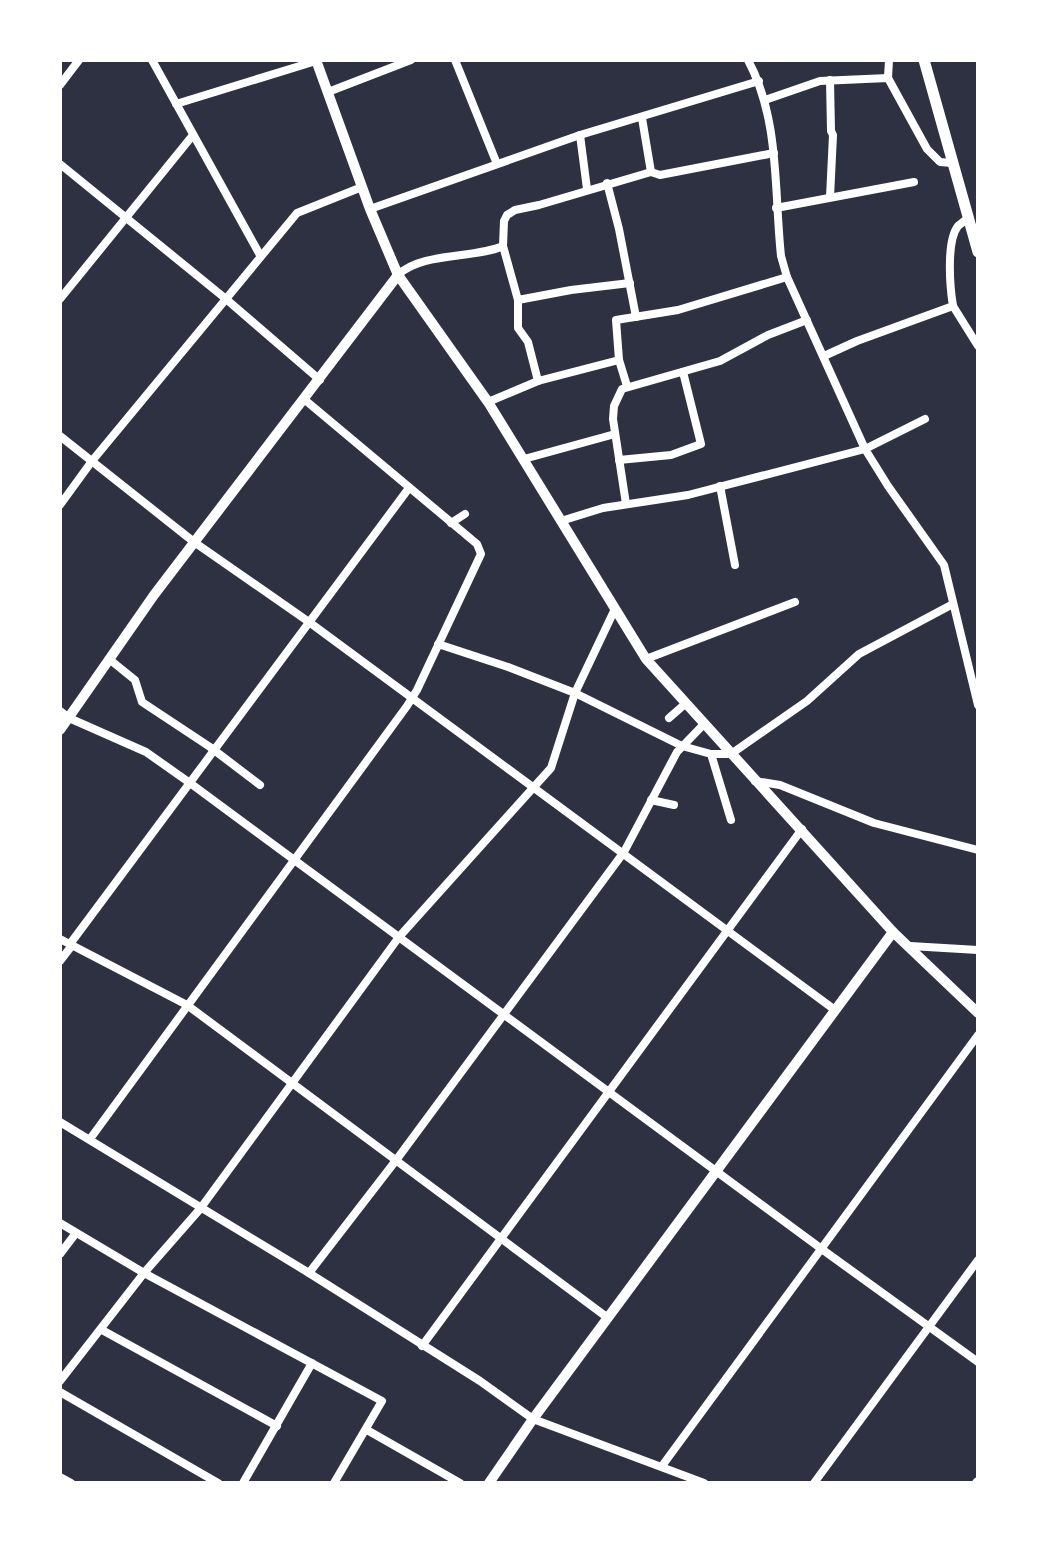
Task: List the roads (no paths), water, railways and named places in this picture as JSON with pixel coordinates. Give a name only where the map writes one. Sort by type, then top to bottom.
[{"type":"main road","points":[[924,60],[978,252]]},
{"type":"street","points":[[60,85],[79,60]]},
{"type":"street","points":[[152,60],[260,255]]},
{"type":"street","points":[[176,104],[316,60],[370,209],[398,275],[488,402],[646,659],[893,932],[978,1013]]},
{"type":"street","points":[[328,92],[411,60]]},
{"type":"street","points":[[455,60],[497,164]]},
{"type":"street","points":[[748,60],[765,100],[774,153],[781,256],[787,277],[865,449],[944,565],[978,705]]},
{"type":"street","points":[[889,60],[888,78],[927,149],[940,162],[952,163]]},
{"type":"street","points":[[765,100],[797,87],[830,80],[888,78]]},
{"type":"street","points":[[830,80],[833,135],[830,197]]},
{"type":"street","points":[[370,209],[580,135],[759,81]]},
{"type":"street","points":[[642,118],[651,172]]},
{"type":"street","points":[[60,299],[193,135]]},
{"type":"street","points":[[580,135],[587,189]]},
{"type":"street","points":[[538,381],[528,342],[518,328],[518,300],[503,246],[504,221],[511,212],[651,172],[660,175],[774,153]]},
{"type":"street","points":[[60,164],[320,380]]},
{"type":"street","points":[[776,208],[914,182]]},
{"type":"street","points":[[607,183],[636,317]]},
{"type":"street","points":[[60,505],[92,461],[297,213],[362,187]]},
{"type":"street","points":[[968,218],[958,226],[954,236],[950,278],[953,306],[978,346]]},
{"type":"street","points":[[60,730],[194,542],[398,275],[405,269],[437,259],[503,246]]},
{"type":"street","points":[[627,386],[619,360],[616,320],[678,310],[787,277]]},
{"type":"street","points":[[518,300],[630,283]]},
{"type":"street","points":[[824,356],[953,306]]},
{"type":"street","points":[[626,504],[615,434],[614,406],[620,393],[627,386],[720,361],[768,335],[807,320]]},
{"type":"street","points":[[488,402],[538,381],[619,360]]},
{"type":"street","points":[[619,460],[671,455],[701,444],[683,372]]},
{"type":"street","points":[[90,1139],[412,698],[481,554],[477,544],[305,400]]},
{"type":"street","points":[[561,521],[603,508],[720,486],[865,449],[925,419]]},
{"type":"street","points":[[524,459],[615,434]]},
{"type":"street","points":[[60,436],[194,542],[309,622],[835,1010]]},
{"type":"street","points":[[720,486],[735,565]]},
{"type":"street","points":[[60,961],[409,488]]},
{"type":"street","points":[[451,523],[465,514]]},
{"type":"street","points":[[646,659],[795,602]]},
{"type":"street","points":[[438,644],[575,693],[682,746],[711,754],[731,754],[807,701],[859,654],[953,604]]},
{"type":"street","points":[[60,1381],[144,1273],[200,1209],[399,937],[551,768],[575,693],[614,611]]},
{"type":"street","points":[[109,659],[135,680],[142,702],[260,785]]},
{"type":"street","points":[[669,718],[685,704]]},
{"type":"street","points":[[60,711],[69,718],[146,752],[190,783],[978,1362]]},
{"type":"street","points":[[309,1273],[624,852],[682,746],[704,724]]},
{"type":"street","points":[[711,754],[731,820]]},
{"type":"street","points":[[755,781],[780,785],[874,823],[978,850]]},
{"type":"street","points":[[651,800],[674,805]]},
{"type":"street","points":[[422,1346],[802,829]]},
{"type":"street","points":[[489,1483],[893,932]]},
{"type":"street","points":[[60,939],[187,1005],[608,1318]]},
{"type":"street","points":[[910,946],[978,950]]},
{"type":"street","points":[[662,1466],[978,1035]]},
{"type":"street","points":[[60,1122],[309,1273],[480,1381],[533,1419],[704,1483]]},
{"type":"street","points":[[60,1223],[144,1273],[382,1401],[334,1483]]},
{"type":"street","points":[[60,1254],[76,1233]]},
{"type":"street","points":[[814,1483],[978,1260]]},
{"type":"street","points":[[102,1330],[277,1426]]},
{"type":"street","points":[[243,1483],[312,1363]]},
{"type":"street","points":[[60,1392],[218,1483]]},
{"type":"street","points":[[367,1430],[460,1483]]},
{"type":"street","points":[[60,1477],[71,1483]]}]
